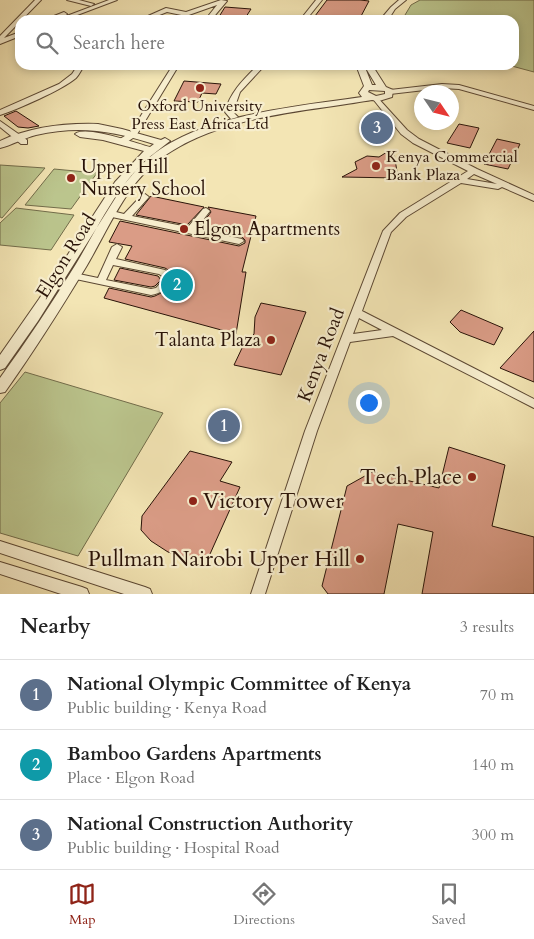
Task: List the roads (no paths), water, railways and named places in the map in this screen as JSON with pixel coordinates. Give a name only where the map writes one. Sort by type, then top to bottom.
[{"type":"street","points":[[24,15],[38,0]]},
{"type":"street","points":[[70,0],[90,4]]},
{"type":"street","points":[[60,15],[100,0]]},
{"type":"street","points":[[73,15],[114,0]]},
{"type":"street","points":[[154,15],[166,10],[186,14],[224,0]]},
{"type":"street","points":[[212,15],[224,0]]},
{"type":"street","points":[[307,15],[319,0]]},
{"type":"street","points":[[389,0],[394,4],[393,8]]},
{"type":"street","points":[[388,15],[403,0]]},
{"type":"street","points":[[396,15],[402,7],[412,0]]},
{"type":"street","points":[[0,40],[15,24]]},
{"type":"street","points":[[0,40],[15,36]]},
{"type":"street","points":[[0,113],[61,85],[75,75],[77,70]]},
{"type":"street","points":[[121,142],[133,134],[173,70]]},
{"type":"street","points":[[234,117],[230,112],[233,100],[239,89],[257,70]]},
{"type":"street","points":[[362,70],[370,94],[409,137],[474,171],[534,198]]},
{"type":"street","points":[[370,94],[387,97],[386,89],[372,70]]},
{"type":"street","points":[[386,89],[459,87],[534,108]]},
{"type":"street","name":"Elgon Road","points":[[0,365],[27,328],[128,172],[151,150],[196,128],[234,117],[370,94]]},
{"type":"street","name":"Elgon Road","points":[[0,388],[31,347],[125,193],[148,164],[159,154],[182,141],[204,132],[242,121],[370,94]]},
{"type":"street","points":[[0,123],[21,139]]},
{"type":"street","points":[[0,144],[64,128],[98,127],[133,134],[162,143]]},
{"type":"street","points":[[0,154],[21,139],[74,134],[89,134],[151,150]]},
{"type":"street","name":"Kenya Road","points":[[258,594],[311,432],[387,231],[403,215],[474,171]]},
{"type":"street","points":[[459,180],[516,190]]},
{"type":"street","points":[[126,217],[145,197]]},
{"type":"street","points":[[190,231],[206,211]]},
{"type":"street","points":[[112,214],[239,241]]},
{"type":"street","points":[[101,280],[117,247]]},
{"type":"street","points":[[74,276],[101,280],[151,292],[159,290],[168,282],[167,275],[162,272],[110,261]]},
{"type":"street","points":[[356,312],[534,404]]},
{"type":"street","points":[[346,339],[394,332]]},
{"type":"street","points":[[0,547],[144,594]]},
{"type":"street","points":[[0,568],[82,594]]},
{"type":"place","name":"Oxford University Press East Africa Ltd","points":[[200,88]]},
{"type":"place","name":"National Construction Authority","points":[[377,128]]},
{"type":"place","name":"Kenya Commercial Bank Plaza","points":[[376,166]]},
{"type":"place","name":"Upper Hill Nursery School","points":[[71,178]]},
{"type":"place","name":"Elgon Apartments","points":[[184,229]]},
{"type":"place","name":"Bamboo Gardens Apartments","points":[[177,285]]},
{"type":"place","name":"Talanta Plaza","points":[[271,340]]},
{"type":"place","name":"National Olympic Committee of Kenya","points":[[224,426]]},
{"type":"place","name":"Tech Place","points":[[472,477]]},
{"type":"place","name":"Victory Tower","points":[[193,501]]},
{"type":"place","name":"Pullman Nairobi Upper Hill","points":[[360,559]]}]
